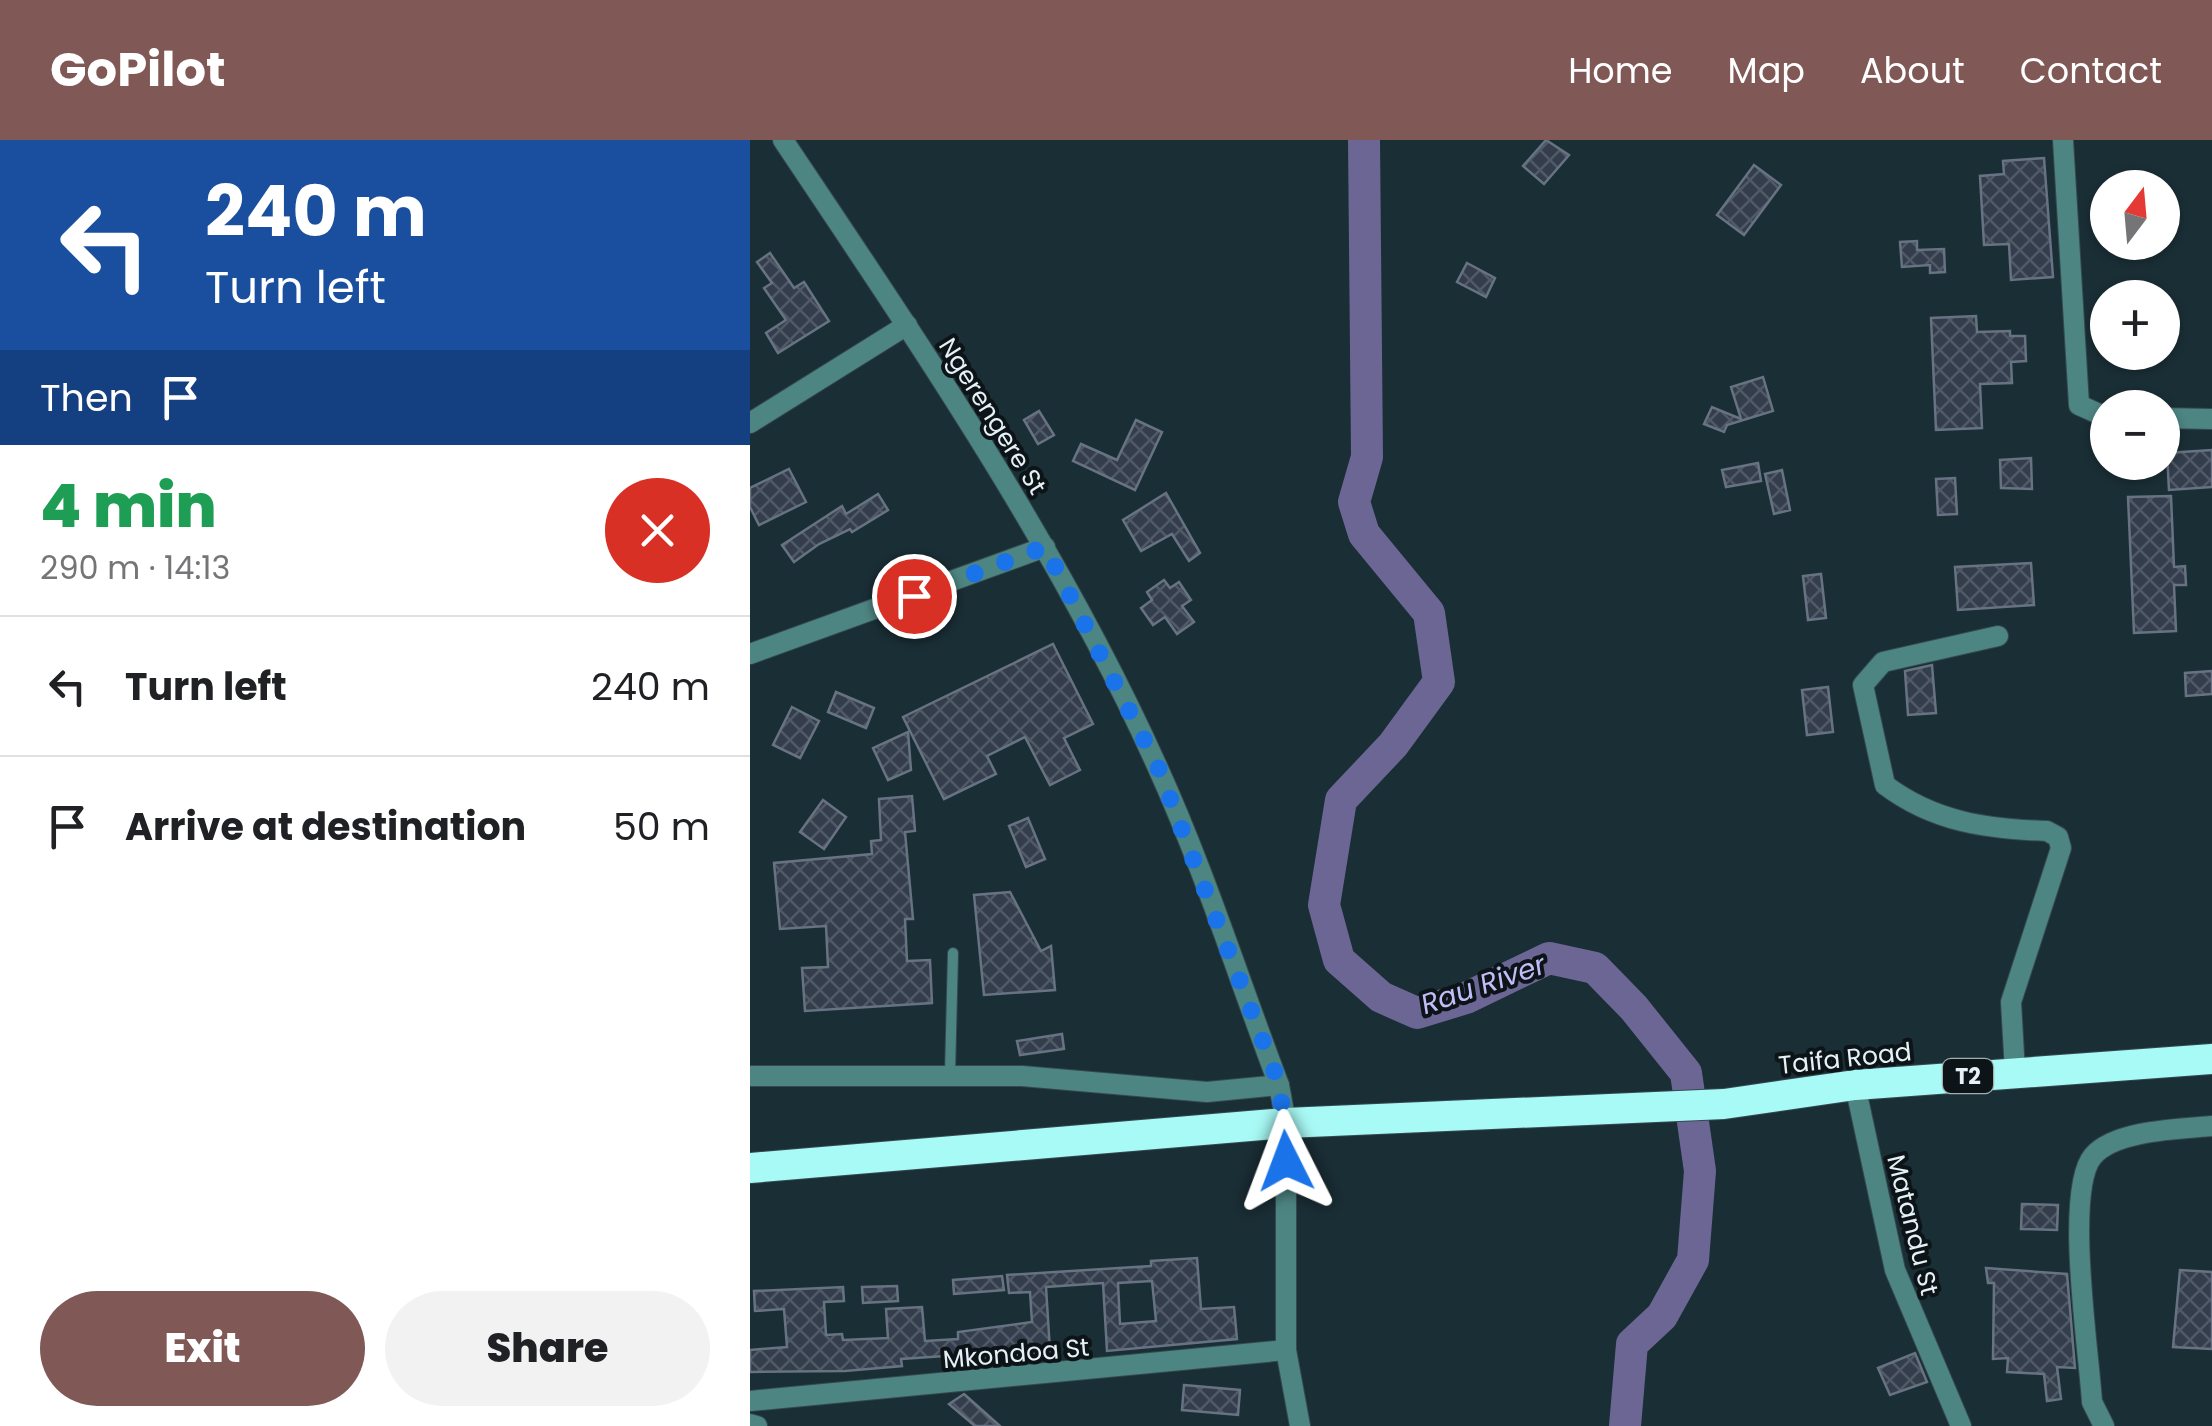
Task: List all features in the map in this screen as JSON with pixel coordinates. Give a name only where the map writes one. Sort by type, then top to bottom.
[{"type":"highway","name":"Taifa Road","points":[[1286,1123],[1724,1104],[1856,1086],[2212,1059]]},
{"type":"highway","name":"T2","points":[[750,1168],[1286,1123]]},
{"type":"street","name":"Ngerengere St","points":[[783,140],[907,325],[1045,547],[1158,767],[1280,1086],[1286,1123],[1286,1350],[1300,1426]]},
{"type":"street","points":[[2063,140],[2079,405],[2090,410]]},
{"type":"street","points":[[750,423],[907,325]]},
{"type":"street","points":[[2180,418],[2212,418]]},
{"type":"street","points":[[750,654],[1045,547]]},
{"type":"street","points":[[1998,636],[1883,662],[1863,686],[1885,786],[1913,806],[1958,822],[2047,831],[2058,837],[2061,848],[2011,1002],[2015,1072]]},
{"type":"street","points":[[750,1076],[950,1074],[1206,1092],[1280,1086]]},
{"type":"street","name":"Matandu St","points":[[1856,1086],[1895,1270],[1962,1426]]},
{"type":"street","points":[[2104,1426],[2092,1402],[2078,1214],[2086,1169],[2095,1153],[2112,1144],[2154,1131],[2212,1126]]},
{"type":"street","name":"Mkondoa St","points":[[750,1401],[1286,1350]]},
{"type":"lane","points":[[950,1074],[953,953]]},
{"type":"building","points":[[1546,140],[1569,155],[1544,184],[1523,166]]},
{"type":"building","points":[[2044,158],[2053,277],[2011,280],[2009,244],[1984,245],[1980,176],[2004,174],[2003,161]]},
{"type":"building","points":[[1754,165],[1781,185],[1744,235],[1717,215]]},
{"type":"building","points":[[1917,241],[1917,250],[1944,249],[1945,272],[1930,273],[1930,265],[1902,267],[1900,242]]},
{"type":"building","points":[[770,253],[794,288],[804,282],[829,321],[778,353],[766,333],[786,320],[764,288],[772,283],[757,262]]},
{"type":"building","points":[[1467,263],[1495,278],[1486,297],[1457,282]]},
{"type":"building","points":[[1976,316],[1977,332],[2010,331],[2010,336],[2025,336],[2026,361],[2011,362],[2012,383],[1980,384],[1982,428],[1936,430],[1931,318]]},
{"type":"building","points":[[1763,377],[1773,411],[1727,425],[1724,432],[1704,424],[1712,407],[1741,419],[1731,387]]},
{"type":"building","points":[[1039,411],[1054,435],[1038,444],[1024,420]]},
{"type":"building","points":[[1136,420],[1162,432],[1135,490],[1073,461],[1081,444],[1117,460]]},
{"type":"building","points":[[2212,450],[2212,487],[2169,490],[2168,480],[2180,480],[2180,452]]},
{"type":"building","points":[[2031,458],[2032,489],[2001,488],[2000,460]]},
{"type":"building","points":[[1758,463],[1761,481],[1726,487],[1722,470]]},
{"type":"building","points":[[789,469],[806,502],[759,525],[750,507],[750,488]]},
{"type":"building","points":[[1782,470],[1790,510],[1774,514],[1765,474]]},
{"type":"building","points":[[1955,478],[1957,514],[1938,515],[1936,479]]},
{"type":"building","points":[[1166,493],[1200,553],[1189,561],[1172,534],[1141,551],[1123,520]]},
{"type":"building","points":[[878,494],[888,510],[852,532],[850,529],[819,544],[794,562],[782,545],[842,506],[846,514]]},
{"type":"building","points":[[2171,496],[2174,567],[2185,566],[2186,585],[2174,585],[2176,631],[2134,633],[2128,497]]},
{"type":"building","points":[[2031,563],[2034,605],[1958,610],[1955,567]]},
{"type":"building","points":[[1821,574],[1826,618],[1808,620],[1803,576]]},
{"type":"building","points":[[1164,580],[1170,588],[1179,582],[1191,600],[1182,606],[1194,622],[1177,634],[1165,617],[1153,625],[1141,608],[1152,600],[1147,592]]},
{"type":"building","points":[[1053,644],[1093,724],[1064,738],[1080,770],[1050,785],[1025,737],[987,756],[996,774],[944,799],[903,717]]},
{"type":"building","points":[[1932,665],[1936,713],[1908,715],[1905,671]]},
{"type":"building","points":[[2212,671],[2212,694],[2186,696],[2185,673]]},
{"type":"building","points":[[1828,687],[1833,732],[1807,735],[1802,690]]},
{"type":"building","points":[[836,692],[874,708],[866,728],[828,712]]},
{"type":"building","points":[[792,707],[819,721],[800,758],[773,745]]},
{"type":"building","points":[[908,732],[911,770],[888,780],[873,748]]},
{"type":"building","points":[[912,796],[915,831],[905,832],[913,919],[905,919],[907,961],[930,960],[932,1003],[805,1011],[802,968],[828,967],[826,926],[780,929],[774,863],[872,854],[871,841],[881,840],[879,799]]},
{"type":"building","points":[[823,800],[846,817],[824,849],[800,832]]},
{"type":"building","points":[[1028,818],[1045,859],[1026,867],[1009,826]]},
{"type":"building","points":[[1010,892],[1041,951],[1051,946],[1055,990],[984,995],[974,895]]},
{"type":"building","points":[[1062,1034],[1064,1049],[1020,1055],[1017,1041]]},
{"type":"building","points":[[2022,1204],[2058,1205],[2057,1230],[2021,1229]]},
{"type":"building","points":[[1197,1258],[1201,1309],[1234,1307],[1237,1339],[1107,1351],[1103,1283],[1046,1287],[1050,1351],[961,1362],[960,1355],[901,1359],[902,1366],[845,1371],[750,1372],[750,1350],[787,1347],[784,1309],[755,1311],[754,1291],[843,1287],[844,1301],[824,1302],[826,1335],[842,1334],[843,1340],[888,1338],[886,1309],[922,1307],[925,1341],[958,1339],[958,1332],[1032,1322],[1030,1292],[1009,1293],[1007,1275],[1151,1266],[1151,1261]],"holes":[[[1152,1281],[1156,1321],[1120,1324],[1118,1283]]]},
{"type":"building","points":[[1986,1268],[2067,1274],[2075,1368],[2057,1367],[2061,1399],[2047,1401],[2044,1374],[2007,1372],[2008,1358],[1993,1359],[1994,1283],[1988,1283]]},
{"type":"building","points":[[2180,1270],[2212,1272],[2212,1349],[2173,1347]]},
{"type":"building","points":[[1002,1276],[1004,1290],[954,1294],[953,1280]]},
{"type":"building","points":[[897,1286],[898,1301],[863,1303],[862,1287]]},
{"type":"building","points":[[1915,1353],[1927,1382],[1890,1395],[1878,1368]]},
{"type":"building","points":[[1184,1385],[1240,1390],[1238,1415],[1182,1410]]},
{"type":"building","points":[[964,1394],[1000,1426],[975,1426],[949,1404]]},
{"type":"waterway","name":"Rau River","points":[[1364,140],[1367,457],[1354,502],[1364,534],[1429,613],[1439,682],[1393,745],[1341,800],[1324,905],[1339,960],[1381,997],[1417,1013],[1466,998],[1549,958],[1595,968],[1634,1008],[1686,1073],[1700,1171],[1693,1260],[1662,1316],[1632,1344],[1625,1426]]},
{"type":"route","points":[[914,596],[1045,547],[1158,767],[1280,1086],[1286,1123],[1286,1161]]}]
